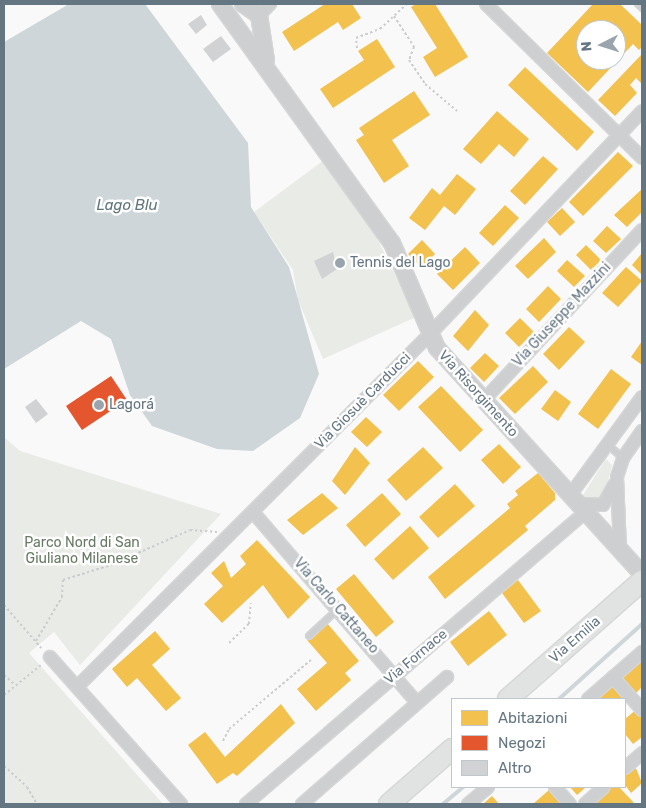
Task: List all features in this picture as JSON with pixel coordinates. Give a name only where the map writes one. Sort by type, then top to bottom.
[{"type":"main road","name":"Via Emilia","points":[[509,698],[642,581]]},
{"type":"main road","points":[[390,804],[451,750]]},
{"type":"street","name":"Via Risorgimento","points":[[220,4],[266,65],[392,243],[429,335],[483,401],[580,503],[642,574]]},
{"type":"street","points":[[486,4],[519,39],[642,158]]},
{"type":"street","name":"Via Risorgimento","points":[[256,9],[266,65]]},
{"type":"street","points":[[256,9],[250,31],[237,26],[236,12],[256,9]]},
{"type":"street","name":"Via Giosuè Carducci","points":[[78,686],[429,335],[642,111]]},
{"type":"street","name":"Via Giuseppe Mazzini","points":[[483,401],[642,230]]},
{"type":"street","name":"Via Fornace","points":[[246,804],[395,675],[580,503],[608,445],[642,397]]},
{"type":"street","points":[[580,503],[604,505],[618,477],[623,458],[642,431]]},
{"type":"street","points":[[618,477],[620,548]]},
{"type":"street","name":"Via Carlo Cattaneo","points":[[252,512],[339,608],[417,703]]},
{"type":"street","points":[[589,698],[642,652]]},
{"type":"street","points":[[50,657],[78,686],[180,804]]},
{"type":"street","points":[[302,804],[447,677]]},
{"type":"street","points":[[613,678],[642,710]]},
{"type":"street","points":[[626,767],[642,753]]},
{"type":"street","points":[[468,804],[487,788]]},
{"type":"street","points":[[556,788],[570,804]]},
{"type":"street","points":[[585,804],[603,788]]},
{"type":"lane","points":[[638,4],[642,8]]},
{"type":"lane","points":[[608,445],[623,458]]},
{"type":"lane","points":[[309,636],[339,608]]},
{"type":"path","points":[[357,48],[356,38],[380,30],[407,4]]},
{"type":"path","points":[[394,16],[414,47],[410,60],[425,84],[457,111]]},
{"type":"path","points":[[36,641],[62,597],[63,580],[111,565],[190,530],[228,536]]},
{"type":"path","points":[[229,643],[249,624],[251,603]]},
{"type":"path","points":[[4,606],[50,657],[4,695]]},
{"type":"path","points":[[223,741],[229,729],[311,660]]},
{"type":"path","points":[[4,675],[16,686]]},
{"type":"path","points":[[4,766],[27,787],[36,804]]},
{"type":"green space","name":"Tennis del Lago","points":[[324,160],[362,208],[416,317],[323,359],[298,300],[293,270],[254,212]]},
{"type":"green space","name":"Parco Nord di San Giuliano Milanese","points":[[4,437],[20,451],[221,514],[80,665],[54,632],[29,653],[163,804],[4,804]]},
{"type":"green space","points":[[606,459],[612,465],[604,500],[581,498]]},
{"type":"water","name":"Lago Blu","points":[[69,4],[145,4],[248,143],[251,207],[289,267],[319,374],[300,418],[253,451],[217,449],[152,426],[130,395],[111,339],[81,321],[4,369],[4,42]]},
{"type":"building: Abitazioni","points":[[325,4],[352,4],[361,18],[343,30],[338,22],[294,51],[282,32]]},
{"type":"building: Abitazioni","points":[[416,4],[435,4],[468,57],[435,77],[423,57],[437,48],[411,7]]},
{"type":"building: Abitazioni","points":[[593,4],[620,4],[642,25],[642,47],[639,50],[633,44],[626,51],[626,20],[578,20]]},
{"type":"building: Abitazioni","points":[[576,22],[576,70],[609,70],[588,92],[547,53]]},
{"type":"building: Abitazioni","points":[[377,39],[395,67],[333,108],[320,89],[364,60],[358,51]]},
{"type":"building: Abitazioni","points":[[642,54],[642,84],[636,78],[630,85],[637,93],[615,116],[598,100]]},
{"type":"building: Abitazioni","points":[[525,67],[594,132],[577,151],[508,85]]},
{"type":"building: Abitazioni","points":[[414,91],[430,115],[392,140],[409,166],[384,183],[356,140],[364,135],[359,128]]},
{"type":"building: Abitazioni","points":[[497,111],[529,139],[514,157],[499,144],[481,164],[463,149]]},
{"type":"building: Abitazioni","points":[[618,152],[633,166],[583,216],[569,202]]},
{"type":"building: Abitazioni","points":[[543,156],[558,169],[525,205],[510,191]]},
{"type":"building: Abitazioni","points":[[457,174],[476,189],[455,215],[444,206],[425,230],[409,218],[432,188],[440,195]]},
{"type":"building: Abitazioni","points":[[642,189],[642,212],[627,227],[614,215]]},
{"type":"building: Abitazioni","points":[[505,205],[519,218],[493,246],[479,233]]},
{"type":"building: Abitazioni","points":[[562,208],[575,222],[560,236],[547,222]]},
{"type":"building: Abitazioni","points":[[607,226],[621,239],[606,253],[593,241]]},
{"type":"building: Abitazioni","points":[[544,238],[556,252],[528,279],[515,266]]},
{"type":"building: Abitazioni","points":[[422,240],[435,254],[421,268],[408,254]]},
{"type":"building: Abitazioni","points":[[586,245],[601,260],[591,270],[576,255]]},
{"type":"building: Abitazioni","points":[[465,247],[480,263],[453,290],[437,274]]},
{"type":"building: Abitazioni","points":[[642,253],[642,275],[632,265]]},
{"type":"building: Abitazioni","points":[[567,260],[585,276],[574,287],[557,271]]},
{"type":"building: Abitazioni","points":[[626,267],[642,281],[618,307],[602,293]]},
{"type":"building: Abitazioni","points":[[548,286],[561,299],[539,322],[526,309]]},
{"type":"building: Abitazioni","points":[[475,310],[489,325],[468,351],[453,336]]},
{"type":"building: Abitazioni","points":[[520,318],[534,332],[519,347],[505,333]]},
{"type":"building: Abitazioni","points":[[569,327],[585,342],[559,370],[543,354]]},
{"type":"building: Abitazioni","points":[[642,341],[642,365],[631,357]]},
{"type":"building: Abitazioni","points":[[485,353],[499,366],[484,382],[470,368]]},
{"type":"building: Abitazioni","points":[[418,361],[434,377],[399,411],[383,395]]},
{"type":"building: Abitazioni","points":[[533,366],[548,382],[515,414],[499,398]]},
{"type":"building: Abitazioni","points":[[611,369],[631,384],[598,429],[578,414]]},
{"type":"building: Abitazioni","points":[[441,386],[483,430],[460,452],[418,407]]},
{"type":"building: Abitazioni","points":[[555,390],[571,402],[558,421],[541,409]]},
{"type":"building: Abitazioni","points":[[366,417],[382,432],[367,447],[351,432]]},
{"type":"building: Abitazioni","points":[[499,444],[521,467],[503,484],[481,460]]},
{"type":"building: Abitazioni","points":[[355,447],[370,463],[345,495],[332,481]]},
{"type":"building: Abitazioni","points":[[423,447],[443,468],[406,501],[387,480]]},
{"type":"building: Abitazioni","points":[[538,473],[555,493],[555,500],[525,526],[528,530],[445,599],[428,577],[510,508],[507,504],[518,495],[515,491]]},
{"type":"building: Abitazioni","points":[[455,484],[475,506],[438,538],[419,517]]},
{"type":"building: Abitazioni","points":[[322,493],[338,508],[303,535],[287,520]]},
{"type":"building: Abitazioni","points":[[382,493],[401,514],[365,547],[346,525]]},
{"type":"building: Abitazioni","points":[[410,526],[429,548],[393,580],[374,559]]},
{"type":"building: Abitazioni","points":[[257,540],[310,597],[288,619],[263,585],[222,623],[204,604],[223,586],[211,573],[224,561],[231,578],[246,564],[240,556]]},
{"type":"building: Abitazioni","points":[[354,574],[394,622],[376,637],[336,589]]},
{"type":"building: Abitazioni","points":[[518,580],[541,611],[524,623],[502,593]]},
{"type":"building: Abitazioni","points":[[489,611],[507,635],[468,666],[450,642]]},
{"type":"building: Abitazioni","points":[[327,623],[359,661],[345,673],[351,680],[316,711],[297,689],[327,663],[307,640]]},
{"type":"building: Abitazioni","points":[[155,631],[170,649],[152,665],[181,698],[166,711],[137,678],[127,687],[112,669]]},
{"type":"building: Abitazioni","points":[[642,661],[642,687],[636,693],[623,678]]},
{"type":"building: Abitazioni","points":[[611,685],[622,698],[595,698]]},
{"type":"building: Abitazioni","points":[[281,704],[295,723],[237,776],[233,773],[217,784],[188,745],[205,732],[225,757]]},
{"type":"building: Abitazioni","points":[[637,709],[642,715],[642,737],[633,744],[626,735],[626,718]]},
{"type":"building: Abitazioni","points":[[633,761],[642,783],[631,793],[626,786],[626,770]]},
{"type":"building: Abitazioni","points":[[571,788],[585,788],[577,795]]},
{"type":"building: Abitazioni","points":[[607,788],[620,788],[635,804],[598,804],[594,800]]},
{"type":"building: Abitazioni","points":[[549,790],[561,804],[533,804]]},
{"type":"building: Abitazioni","points":[[492,796],[499,804],[483,804]]},
{"type":"building: Negozi","points":[[111,376],[127,400],[82,430],[66,406]]},
{"type":"building: Altro","points":[[201,15],[207,25],[196,34],[188,24]]},
{"type":"building: Altro","points":[[221,36],[231,49],[213,62],[203,49]]},
{"type":"building: Altro","points":[[333,252],[337,269],[322,279],[314,261]]},
{"type":"building: Altro","points":[[36,399],[48,414],[36,423],[25,407]]},
{"type":"waterway","points":[[560,698],[642,624]]},
{"type":"waterway","points":[[443,804],[462,788]]},
{"type":"place","name":"Tennis del Lago","points":[[340,263]]},
{"type":"place","name":"Lagorá","points":[[99,405]]}]
